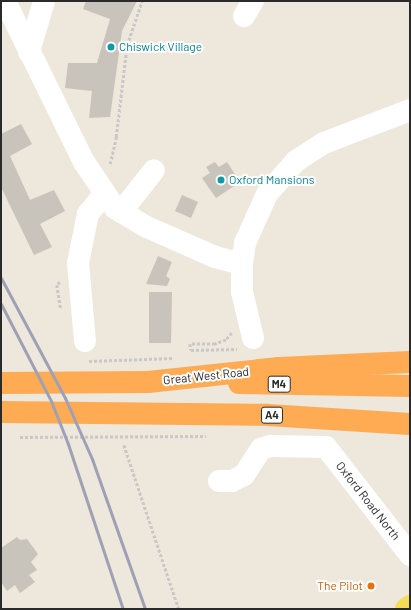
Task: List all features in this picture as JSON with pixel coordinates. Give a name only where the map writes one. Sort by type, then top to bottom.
[{"type":"highway","name":"Great West Road","points":[[1,383],[148,382],[279,368],[410,362]]},
{"type":"highway","name":"M4","points":[[148,382],[410,386]]},
{"type":"highway","name":"M4","points":[[134,412],[410,410]]},
{"type":"highway","name":"A4","points":[[6,412],[134,412],[354,418],[410,424]]},
{"type":"main road","points":[[406,609],[410,606]]},
{"type":"street","points":[[4,1],[100,189],[121,212],[215,257],[242,264]]},
{"type":"street","points":[[29,52],[44,1]]},
{"type":"street","points":[[249,337],[242,292],[242,264],[245,243],[267,194],[296,161],[324,143],[410,110]]},
{"type":"street","points":[[121,212],[154,170]]},
{"type":"street","points":[[85,351],[78,263],[88,214],[100,189]]},
{"type":"street","name":"Oxford Road North","points":[[219,481],[232,481],[244,475],[261,449],[270,446],[326,447],[410,555]]},
{"type":"path","points":[[100,189],[115,149],[127,45],[142,1]]},
{"type":"path","name":"Great West Road","points":[[240,324],[249,337],[191,350],[190,344],[215,344],[226,340],[240,324]]},
{"type":"path","name":"Great West Road","points":[[85,351],[178,358]]},
{"type":"path","points":[[20,437],[134,436]]},
{"type":"path","points":[[124,445],[160,544],[179,609]]},
{"type":"building","name":"Chiswick Village","points":[[86,1],[137,1],[122,31],[110,117],[89,118],[92,91],[65,88],[68,63],[97,63],[110,19],[83,9]]},
{"type":"building","points":[[21,124],[32,144],[10,156],[30,200],[54,190],[65,211],[40,224],[52,247],[34,255],[1,187],[1,134]]},
{"type":"building","name":"Oxford Mansions","points":[[215,162],[219,167],[227,162],[240,182],[216,198],[202,178],[210,173],[206,167]]},
{"type":"building","points":[[182,195],[198,202],[191,218],[175,211]]},
{"type":"building","points":[[158,256],[172,262],[166,276],[170,279],[167,286],[146,284]]},
{"type":"building","points":[[149,292],[172,292],[171,343],[149,343]]},
{"type":"building","points":[[17,537],[20,540],[27,539],[38,554],[31,562],[37,570],[29,575],[35,582],[20,593],[15,585],[7,591],[1,582],[1,548]]},
{"type":"railway","points":[[1,278],[65,398],[92,459],[145,609]]},
{"type":"railway","points":[[1,304],[51,401],[68,444],[123,609]]},
{"type":"place","name":"Chiswick Village","points":[[111,47]]},
{"type":"place","name":"Oxford Mansions","points":[[221,180]]},
{"type":"place","name":"The Pilot","points":[[371,586]]}]
